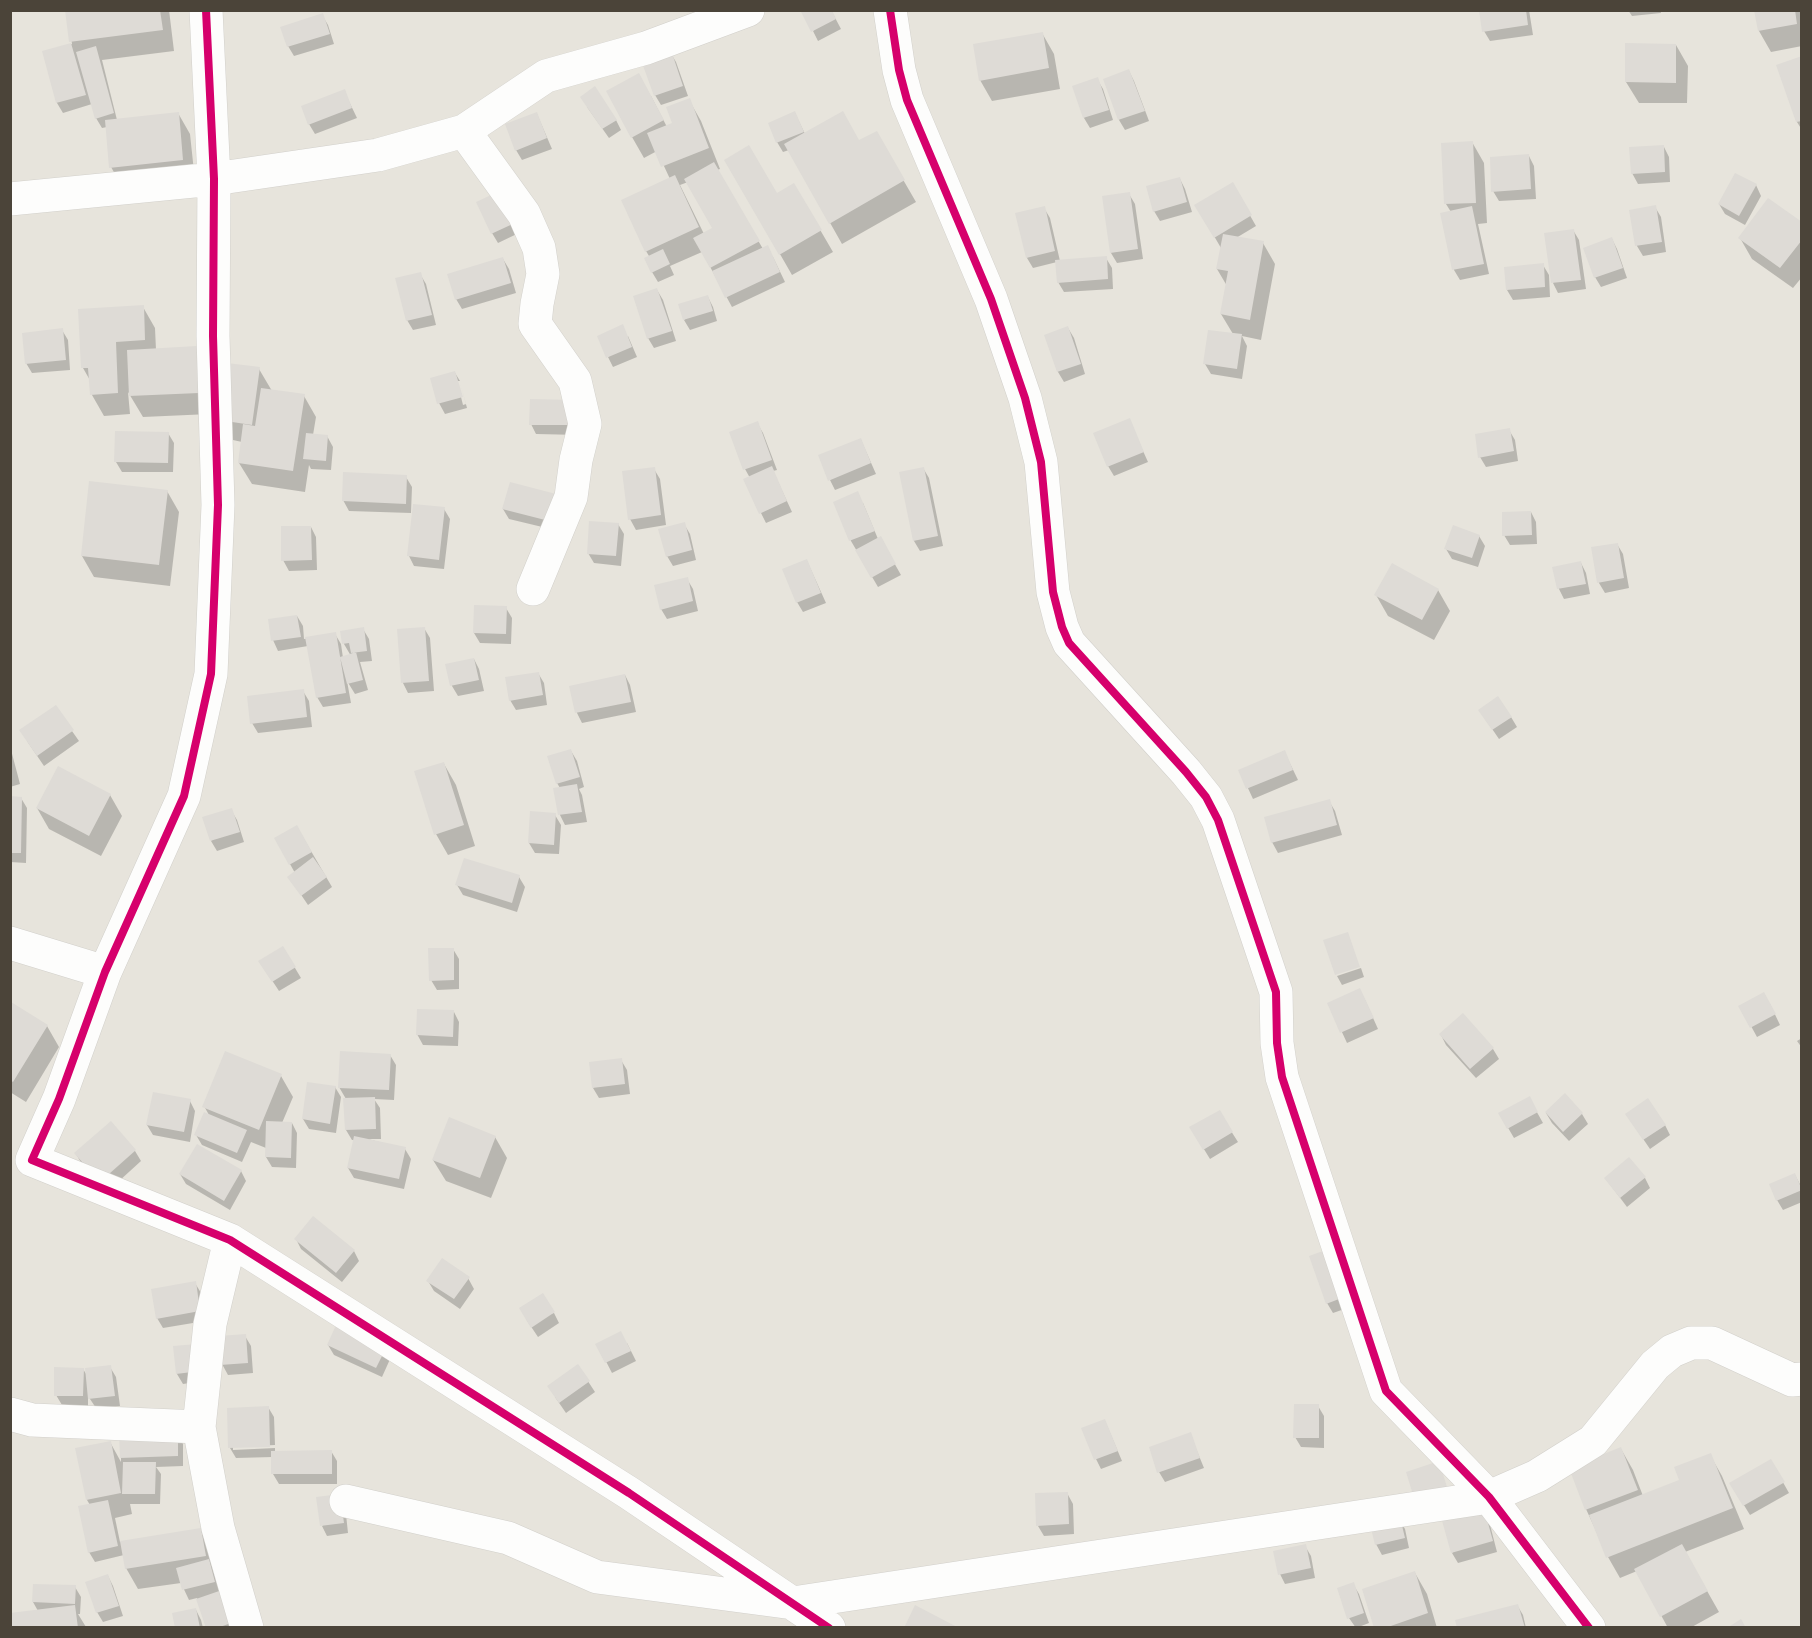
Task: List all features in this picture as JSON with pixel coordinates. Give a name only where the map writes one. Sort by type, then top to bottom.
[{"type":"street","points":[[206,10],[214,179],[213,336],[218,505],[211,674],[184,796],[105,972],[59,1099],[21,1152],[79,1180],[230,1240],[629,1493],[829,1628]]},
{"type":"street","points":[[10,199],[214,179],[378,155],[464,131],[546,76],[646,48],[748,10]]},
{"type":"street","points":[[890,10],[899,70],[907,100],[991,299],[1025,398],[1041,462],[1053,592],[1062,627],[1069,643],[1186,772],[1206,797],[1218,820],[1276,992],[1277,1043],[1282,1077],[1386,1391],[1489,1497],[1589,1628]]},
{"type":"street","points":[[464,131],[524,214],[539,248],[543,274],[535,324],[575,381],[585,424],[576,460],[571,497],[533,589]]},
{"type":"street","points":[[10,943],[105,972]]},
{"type":"street","points":[[230,1240],[210,1324],[199,1427],[218,1528],[247,1628]]},
{"type":"street","points":[[346,1501],[508,1538],[597,1577],[793,1603],[1489,1497],[1537,1476],[1593,1441],[1655,1365],[1672,1351],[1691,1343],[1712,1343],[1792,1380],[1802,1379]]},
{"type":"street","points":[[10,1414],[32,1420],[199,1427]]},
{"type":"shaded area","points":[[11,11],[1801,11],[1801,1627],[11,1627]]},
{"type":"building","points":[[65,10],[160,10],[163,30],[69,42]]},
{"type":"building","points":[[800,10],[832,10],[836,19],[811,32]]},
{"type":"building","points":[[1479,10],[1526,10],[1528,25],[1482,32]]},
{"type":"building","points":[[1754,10],[1795,10],[1797,24],[1758,31]]},
{"type":"building","points":[[323,13],[330,34],[287,47],[280,27]]},
{"type":"building","points":[[1043,32],[1049,68],[979,81],[973,44]]},
{"type":"building","points":[[71,43],[86,95],[56,103],[42,51]]},
{"type":"building","points":[[1625,43],[1676,44],[1676,83],[1625,82]]},
{"type":"building","points":[[96,46],[114,113],[95,119],[76,52]]},
{"type":"building","points":[[671,50],[683,86],[654,96],[641,60]]},
{"type":"building","points":[[1802,56],[1802,121],[1796,122],[1776,65]]},
{"type":"building","points":[[1129,69],[1145,111],[1118,120],[1103,79]]},
{"type":"building","points":[[639,73],[664,120],[631,138],[606,91]]},
{"type":"building","points":[[1098,77],[1109,110],[1083,118],[1072,86]]},
{"type":"building","points":[[595,86],[617,120],[602,129],[580,97]]},
{"type":"building","points":[[345,89],[352,108],[308,125],[301,106]]},
{"type":"building","points":[[690,98],[709,148],[661,167],[647,133],[672,123],[666,107]]},
{"type":"building","points":[[795,111],[804,132],[776,143],[768,123]]},
{"type":"building","points":[[843,111],[859,140],[877,131],[905,180],[829,224],[784,144]]},
{"type":"building","points":[[179,112],[183,160],[109,168],[105,120]]},
{"type":"building","points":[[537,112],[547,138],[515,151],[505,124]]},
{"type":"building","points":[[1473,141],[1476,203],[1444,204],[1441,143]]},
{"type":"building","points":[[749,145],[777,193],[794,183],[822,230],[779,255],[724,160]]},
{"type":"building","points":[[1664,145],[1665,172],[1631,174],[1629,147]]},
{"type":"building","points":[[1529,154],[1531,189],[1491,192],[1490,157]]},
{"type":"building","points":[[714,162],[760,241],[710,268],[693,238],[712,228],[684,179]]},
{"type":"building","points":[[1735,173],[1757,184],[1739,216],[1718,204]]},
{"type":"building","points":[[675,175],[699,227],[645,252],[621,200]]},
{"type":"building","points":[[1180,177],[1187,202],[1153,212],[1146,186]]},
{"type":"building","points":[[1233,182],[1252,215],[1214,238],[1194,205]]},
{"type":"building","points":[[502,190],[517,222],[491,234],[476,202]]},
{"type":"building","points":[[1130,192],[1138,249],[1110,253],[1102,196]]},
{"type":"building","points":[[1768,198],[1802,222],[1802,240],[1780,268],[1738,238]]},
{"type":"building","points":[[1656,205],[1662,242],[1635,246],[1629,210]]},
{"type":"building","points":[[1045,206],[1055,251],[1026,258],[1015,213]]},
{"type":"building","points":[[1472,206],[1484,264],[1452,270],[1440,213]]},
{"type":"building","points":[[1574,229],[1581,280],[1551,283],[1544,233]]},
{"type":"building","points":[[1223,234],[1264,241],[1250,320],[1220,314],[1228,271],[1216,269]]},
{"type":"building","points":[[1612,237],[1623,268],[1594,278],[1583,248]]},
{"type":"building","points":[[768,245],[780,272],[725,298],[712,271]]},
{"type":"building","points":[[663,249],[670,264],[651,273],[644,258]]},
{"type":"building","points":[[1107,256],[1108,279],[1057,283],[1055,260]]},
{"type":"building","points":[[503,257],[511,283],[455,300],[447,274]]},
{"type":"building","points":[[1544,263],[1545,287],[1506,290],[1504,267]]},
{"type":"building","points":[[421,272],[432,315],[406,321],[395,278]]},
{"type":"building","points":[[657,288],[672,331],[647,339],[633,296]]},
{"type":"building","points":[[708,295],[713,311],[683,320],[678,304]]},
{"type":"building","points":[[144,305],[145,340],[116,342],[118,393],[90,395],[88,368],[81,368],[78,309]]},
{"type":"building","points":[[623,324],[632,347],[606,358],[597,336]]},
{"type":"building","points":[[1068,326],[1081,364],[1057,372],[1044,335]]},
{"type":"building","points":[[63,328],[66,360],[25,364],[22,333]]},
{"type":"building","points":[[1208,330],[1242,334],[1237,369],[1203,364]]},
{"type":"building","points":[[197,346],[199,393],[129,396],[127,350]]},
{"type":"building","points":[[227,363],[260,367],[252,425],[219,420]]},
{"type":"building","points":[[455,371],[463,397],[437,404],[430,378]]},
{"type":"building","points":[[261,388],[305,394],[293,471],[238,463],[243,424],[255,426]]},
{"type":"building","points":[[530,399],[575,400],[575,425],[529,425]]},
{"type":"building","points":[[1130,418],[1144,452],[1107,467],[1093,433]]},
{"type":"building","points":[[758,421],[772,460],[743,470],[729,432]]},
{"type":"building","points":[[1510,428],[1514,451],[1478,458],[1475,434]]},
{"type":"building","points":[[115,431],[169,432],[168,463],[114,462]]},
{"type":"building","points":[[306,433],[328,435],[326,461],[303,459]]},
{"type":"building","points":[[861,438],[871,463],[828,481],[818,455]]},
{"type":"building","points":[[772,466],[787,501],[759,514],[743,479]]},
{"type":"building","points":[[655,467],[661,515],[628,520],[622,471]]},
{"type":"building","points":[[924,467],[938,536],[913,541],[899,472]]},
{"type":"building","points":[[343,472],[407,475],[406,504],[342,501]]},
{"type":"building","points":[[89,481],[168,490],[159,565],[81,556]]},
{"type":"building","points":[[510,482],[560,495],[553,522],[502,509]]},
{"type":"building","points":[[858,491],[875,531],[849,541],[833,502]]},
{"type":"building","points":[[413,504],[445,507],[439,560],[407,556]]},
{"type":"building","points":[[1531,511],[1532,535],[1502,536],[1502,512]]},
{"type":"building","points":[[589,521],[619,523],[616,556],[587,554]]},
{"type":"building","points":[[685,522],[692,550],[666,557],[658,529]]},
{"type":"building","points":[[1453,525],[1480,535],[1472,558],[1444,549]]},
{"type":"building","points":[[281,526],[311,526],[312,560],[281,561]]},
{"type":"building","points":[[881,536],[896,564],[871,578],[855,550]]},
{"type":"building","points":[[1618,543],[1624,578],[1597,583],[1591,547]]},
{"type":"building","points":[[807,559],[821,593],[796,603],[782,569]]},
{"type":"building","points":[[1581,561],[1586,584],[1557,589],[1552,567]]},
{"type":"building","points":[[1392,563],[1439,589],[1422,620],[1374,595]]},
{"type":"building","points":[[688,577],[693,601],[660,610],[654,585]]},
{"type":"building","points":[[474,605],[507,606],[506,634],[473,633]]},
{"type":"building","points":[[297,615],[301,637],[271,641],[268,619]]},
{"type":"building","points":[[364,627],[367,651],[351,653],[349,643],[342,644],[340,631]]},
{"type":"building","points":[[425,627],[429,681],[401,683],[397,629]]},
{"type":"building","points":[[336,632],[346,693],[316,698],[305,637]]},
{"type":"building","points":[[356,652],[363,680],[347,684],[340,657]]},
{"type":"building","points":[[474,658],[479,680],[450,686],[445,664]]},
{"type":"building","points":[[539,672],[543,695],[509,701],[505,677]]},
{"type":"building","points":[[625,674],[631,702],[575,713],[569,686]]},
{"type":"building","points":[[304,689],[307,717],[250,724],[247,696]]},
{"type":"building","points":[[1498,696],[1512,717],[1492,730],[1478,710]]},
{"type":"building","points":[[56,705],[74,730],[37,756],[19,730]]},
{"type":"building","points":[[571,749],[580,777],[556,784],[547,756]]},
{"type":"building","points":[[1285,750],[1293,770],[1246,789],[1238,770]]},
{"type":"building","points":[[444,762],[464,825],[434,835],[414,771]]},
{"type":"building","points":[[58,766],[111,794],[89,836],[36,808]]},
{"type":"building","points":[[577,784],[582,812],[558,815],[553,788]]},
{"type":"building","points":[[10,796],[22,797],[21,853],[10,853]]},
{"type":"building","points":[[1330,799],[1337,825],[1271,843],[1264,817]]},
{"type":"building","points":[[232,808],[240,832],[210,841],[202,817]]},
{"type":"building","points":[[530,811],[556,813],[554,845],[528,843]]},
{"type":"building","points":[[297,825],[312,852],[289,865],[274,838]]},
{"type":"building","points":[[313,857],[327,877],[301,896],[287,877]]},
{"type":"building","points":[[464,858],[520,875],[512,903],[455,885]]},
{"type":"building","points":[[1348,932],[1360,967],[1335,975],[1323,940]]},
{"type":"building","points":[[283,946],[296,967],[272,982],[258,961]]},
{"type":"building","points":[[428,948],[454,948],[454,980],[429,981]]},
{"type":"building","points":[[1360,988],[1374,1018],[1340,1033],[1327,1003]]},
{"type":"building","points":[[1764,992],[1776,1014],[1750,1028],[1738,1006]]},
{"type":"building","points":[[11,1002],[48,1025],[13,1082],[10,1080]]},
{"type":"building","points":[[417,1009],[454,1010],[453,1037],[416,1035]]},
{"type":"building","points":[[1463,1013],[1494,1048],[1470,1069],[1439,1034]]},
{"type":"building","points":[[225,1051],[282,1074],[259,1130],[202,1107]]},
{"type":"building","points":[[340,1051],[391,1054],[389,1090],[338,1088]]},
{"type":"building","points":[[622,1058],[625,1084],[592,1088],[589,1062]]},
{"type":"building","points":[[307,1082],[336,1086],[330,1124],[302,1119]]},
{"type":"building","points":[[153,1092],[191,1099],[184,1132],[146,1125]]},
{"type":"building","points":[[1565,1093],[1583,1113],[1563,1132],[1545,1112]]},
{"type":"building","points":[[1530,1096],[1538,1112],[1507,1129],[1498,1113]]},
{"type":"building","points":[[375,1097],[376,1129],[345,1130],[343,1098]]},
{"type":"building","points":[[1648,1098],[1666,1125],[1643,1140],[1625,1114]]},
{"type":"building","points":[[1220,1110],[1233,1132],[1203,1150],[1189,1127]]},
{"type":"building","points":[[204,1112],[247,1130],[237,1153],[194,1135]]},
{"type":"building","points":[[449,1117],[496,1136],[480,1178],[432,1160]]},
{"type":"building","points":[[111,1121],[136,1150],[100,1182],[74,1153]]},
{"type":"building","points":[[266,1121],[292,1122],[291,1158],[265,1157]]},
{"type":"building","points":[[354,1136],[406,1147],[399,1179],[347,1168]]},
{"type":"building","points":[[197,1144],[242,1170],[224,1201],[179,1174]]},
{"type":"building","points":[[1629,1157],[1646,1177],[1620,1198],[1604,1178]]},
{"type":"building","points":[[1795,1173],[1802,1190],[1776,1201],[1769,1184]]},
{"type":"building","points":[[313,1216],[355,1250],[336,1273],[294,1239]]},
{"type":"building","points":[[1334,1247],[1352,1294],[1326,1304],[1309,1256]]},
{"type":"building","points":[[442,1258],[470,1277],[454,1299],[426,1281]]},
{"type":"building","points":[[196,1281],[200,1311],[156,1319],[151,1289]]},
{"type":"building","points":[[543,1293],[555,1312],[531,1328],[519,1308]]},
{"type":"building","points":[[337,1323],[387,1346],[376,1368],[327,1345]]},
{"type":"building","points":[[621,1331],[631,1351],[605,1363],[595,1344]]},
{"type":"building","points":[[246,1334],[248,1363],[220,1365],[219,1336]]},
{"type":"building","points":[[197,1344],[200,1371],[176,1374],[173,1346]]},
{"type":"building","points":[[578,1364],[590,1381],[559,1403],[547,1386]]},
{"type":"building","points":[[111,1365],[115,1396],[88,1399],[85,1368]]},
{"type":"building","points":[[54,1367],[84,1368],[83,1396],[54,1396]]},
{"type":"building","points":[[1294,1404],[1319,1404],[1319,1438],[1293,1438]]},
{"type":"building","points":[[269,1406],[270,1447],[228,1448],[227,1408]]},
{"type":"building","points":[[1105,1419],[1118,1451],[1094,1460],[1081,1428]]},
{"type":"building","points":[[178,1432],[178,1456],[120,1458],[119,1434]]},
{"type":"building","points":[[1191,1432],[1200,1458],[1157,1473],[1149,1447]]},
{"type":"building","points":[[111,1441],[121,1493],[86,1500],[75,1448]]},
{"type":"building","points":[[1621,1447],[1638,1490],[1585,1510],[1569,1468]]},
{"type":"building","points":[[332,1450],[332,1474],[271,1474],[271,1451]]},
{"type":"building","points":[[1711,1453],[1733,1508],[1606,1558],[1589,1515],[1679,1480],[1674,1467]]},
{"type":"building","points":[[1771,1459],[1785,1482],[1743,1506],[1729,1483]]},
{"type":"building","points":[[1439,1461],[1447,1487],[1414,1498],[1406,1472]]},
{"type":"building","points":[[123,1462],[156,1462],[155,1494],[122,1494]]},
{"type":"building","points":[[1068,1492],[1069,1524],[1036,1526],[1035,1493]]},
{"type":"building","points":[[340,1494],[344,1523],[320,1526],[316,1497]]},
{"type":"building","points":[[108,1500],[118,1546],[88,1553],[78,1506]]},
{"type":"building","points":[[1483,1505],[1493,1541],[1451,1553],[1441,1517]]},
{"type":"building","points":[[1400,1517],[1405,1538],[1375,1545],[1370,1524]]},
{"type":"building","points":[[201,1528],[206,1556],[125,1569],[120,1541]]},
{"type":"building","points":[[1306,1544],[1311,1568],[1278,1575],[1273,1551]]},
{"type":"building","points":[[1682,1544],[1708,1591],[1660,1617],[1634,1569]]},
{"type":"building","points":[[209,1559],[215,1582],[182,1590],[176,1568]]},
{"type":"building","points":[[1415,1571],[1428,1613],[1385,1628],[1374,1628],[1362,1589]]},
{"type":"building","points":[[108,1574],[119,1606],[96,1613],[85,1582]]},
{"type":"building","points":[[1354,1582],[1364,1613],[1347,1619],[1337,1588]]},
{"type":"building","points":[[33,1584],[76,1585],[75,1604],[32,1602]]},
{"type":"building","points":[[222,1590],[234,1622],[217,1628],[206,1628],[196,1599]]},
{"type":"building","points":[[1518,1604],[1525,1628],[1457,1628],[1455,1620]]},
{"type":"building","points":[[75,1605],[78,1628],[10,1628],[10,1613]]},
{"type":"building","points":[[915,1605],[959,1628],[904,1628]]},
{"type":"building","points":[[196,1608],[200,1628],[175,1628],[172,1613]]},
{"type":"building","points":[[1741,1619],[1746,1628],[1727,1628]]},
{"type":"cycle path","points":[[206,10],[214,179],[213,336],[218,505],[211,674],[184,796],[105,972],[59,1099],[32,1160],[230,1240],[629,1493],[829,1628]]},
{"type":"cycle path","points":[[890,10],[899,70],[907,100],[991,299],[1025,398],[1041,462],[1053,592],[1062,627],[1069,643],[1186,772],[1206,797],[1218,820],[1276,992],[1277,1043],[1282,1077],[1386,1391],[1489,1497],[1589,1628]]}]
